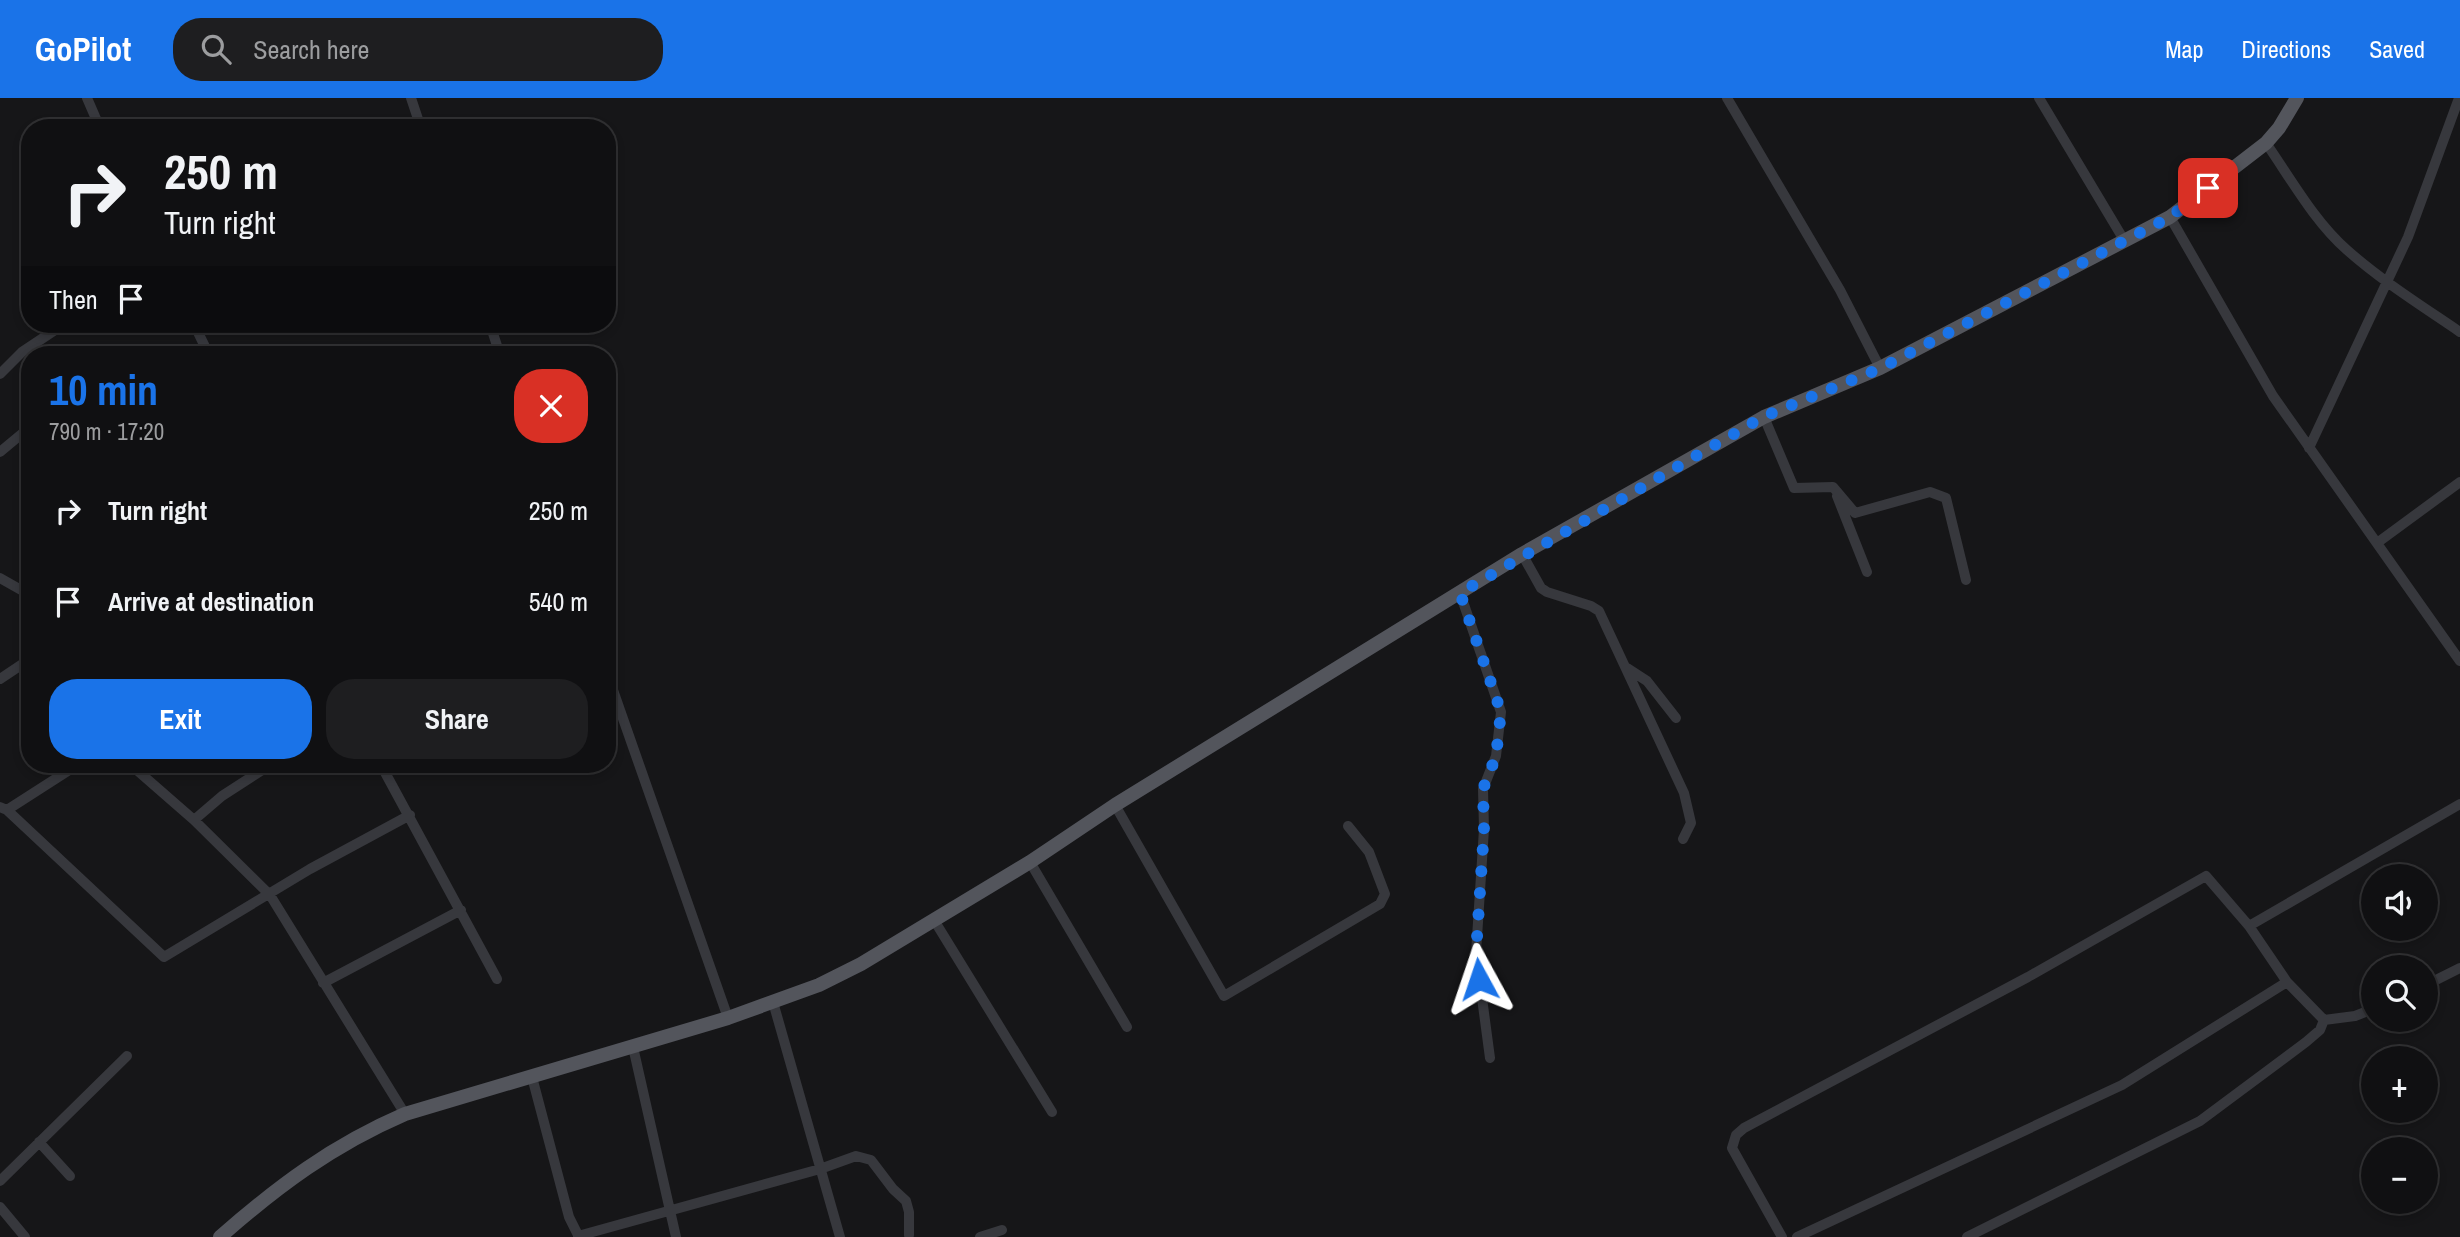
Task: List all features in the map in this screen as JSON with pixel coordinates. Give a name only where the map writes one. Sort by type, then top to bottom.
[{"type":"main road","points":[[220,1237],[259,1202],[331,1151],[365,1131],[405,1114],[728,1018],[819,985],[861,964],[1030,862],[1115,805],[1522,554],[1763,417],[1881,368],[2170,217],[2266,143],[2297,98]]},
{"type":"street","points":[[87,98],[96,119]]},
{"type":"street","points":[[411,98],[418,119]]},
{"type":"street","points":[[1727,98],[1840,290],[1881,368]]},
{"type":"street","points":[[2039,98],[2124,240]]},
{"type":"street","points":[[2309,448],[2408,237],[2459,98]]},
{"type":"street","points":[[2266,143],[2328,230],[2346,249],[2387,282],[2460,332]]},
{"type":"street","points":[[2170,217],[2273,396],[2460,661]]},
{"type":"street","points":[[36,346],[53,333]]},
{"type":"street","points":[[0,374],[21,358]]},
{"type":"street","points":[[1763,417],[1794,488],[1833,486]]},
{"type":"street","points":[[0,452],[21,434]]},
{"type":"street","points":[[2377,543],[2459,484]]},
{"type":"street","points":[[1833,486],[1867,572]]},
{"type":"street","points":[[1833,486],[1855,513],[1930,492],[1946,498],[1966,580]]},
{"type":"street","points":[[1522,554],[1547,592],[1599,611],[1685,793],[1691,823],[1683,839]]},
{"type":"street","points":[[0,578],[21,590]]},
{"type":"street","points":[[1460,593],[1501,712],[1496,756],[1483,789],[1484,830],[1476,953],[1490,1058]]},
{"type":"street","points":[[0,679],[21,665]]},
{"type":"street","points":[[1626,668],[1647,681],[1676,718]]},
{"type":"street","points":[[616,699],[728,1018]]},
{"type":"street","points":[[63,773],[3,808],[164,957],[310,869],[410,815]]},
{"type":"street","points":[[140,773],[194,820],[270,895],[405,1114]]},
{"type":"street","points":[[194,820],[222,796],[258,773]]},
{"type":"street","points":[[386,773],[497,979]]},
{"type":"street","points":[[2249,926],[2460,804]]},
{"type":"street","points":[[1115,805],[1224,996],[1380,904],[1384,899],[1385,894],[1369,852],[1348,826]]},
{"type":"street","points":[[1030,862],[1127,1027]]},
{"type":"street","points":[[1782,1237],[1732,1148],[1736,1136],[1744,1128],[2028,977],[2206,876],[2249,926],[2287,982],[2324,1020]]},
{"type":"street","points":[[323,983],[461,910]]},
{"type":"street","points":[[933,920],[1052,1112]]},
{"type":"street","points":[[2438,979],[2460,968]]},
{"type":"street","points":[[1797,1237],[2122,1085],[2287,982]]},
{"type":"street","points":[[773,1002],[839,1237]]},
{"type":"street","points":[[2324,1020],[2361,1014]]},
{"type":"street","points":[[1967,1237],[2200,1121],[2306,1042],[2320,1030],[2324,1020]]},
{"type":"street","points":[[633,1047],[676,1237]]},
{"type":"street","points":[[0,1181],[127,1056]]},
{"type":"street","points":[[533,1077],[569,1217],[579,1236],[820,1169],[856,1156],[871,1160],[906,1201],[909,1235]]},
{"type":"street","points":[[39,1142],[70,1176]]},
{"type":"street","points":[[0,1207],[25,1237]]},
{"type":"street","points":[[980,1237],[1002,1230]]},
{"type":"route","points":[[1479,979],[1476,953],[1484,830],[1483,789],[1496,756],[1501,712],[1460,593],[1522,554],[1763,417],[1881,368],[2170,217],[2208,188]]}]
